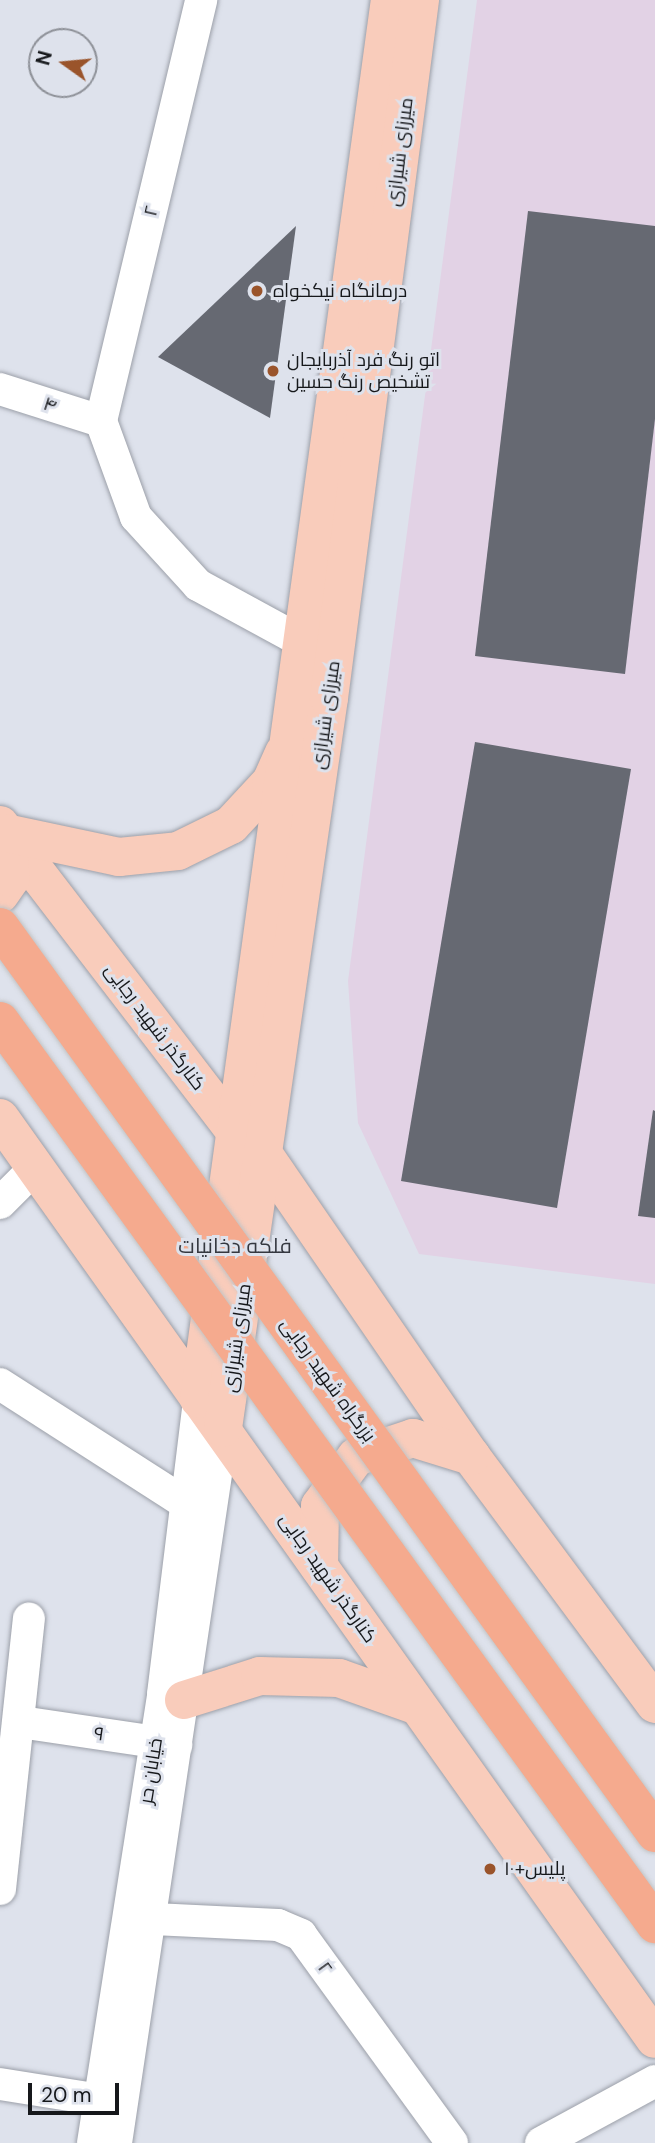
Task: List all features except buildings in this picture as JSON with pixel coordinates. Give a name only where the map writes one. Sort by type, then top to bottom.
[{"type":"highway","name":"بزرگراه شهید رجایی","points":[[0,927],[655,1833]]},
{"type":"highway","points":[[0,1021],[655,1924]]},
{"type":"main road","name":"میرزای شیرازی","points":[[223,1428],[295,728],[390,0]]},
{"type":"main road","name":"میرزای شیرازی","points":[[199,1399],[251,1146],[420,0]]},
{"type":"main road","points":[[0,894],[11,878],[3,829],[119,857],[178,851],[231,825],[271,782],[295,728]]},
{"type":"main road","name":"کنارگذر شهید رجایی","points":[[3,829],[251,1146],[471,1456],[655,1704]]},
{"type":"main road","name":"کنارگذر شهید رجایی","points":[[0,1118],[655,2039]]},
{"type":"main road","points":[[319,1566],[320,1506],[356,1457],[413,1438],[471,1456]]},
{"type":"main road","points":[[184,1700],[273,1676],[339,1678],[415,1705]]},
{"type":"street","name":"۲","points":[[101,421],[201,0]]},
{"type":"street","name":"۴","points":[[0,389],[101,421]]},
{"type":"street","points":[[101,421],[136,517],[198,585],[306,644]]},
{"type":"street","points":[[0,1203],[36,1167]]},
{"type":"street","points":[[0,1384],[210,1520]]},
{"type":"street","name":"خیابان حر","points":[[93,2143],[111,2102],[166,1743],[184,1501],[199,1399]]},
{"type":"street","name":"خیابان حر","points":[[166,1743],[184,1700],[223,1428]]},
{"type":"street","points":[[0,1889],[29,1619]]},
{"type":"street","name":"۹","points":[[20,1722],[166,1743]]},
{"type":"street","name":"۲","points":[[140,1918],[278,1925],[301,1935],[452,2143]]},
{"type":"street","points":[[541,2143],[655,2081]]},
{"type":"street","points":[[0,2084],[111,2102]]},
{"type":"street","name":"خیابان حر","points":[[111,2102],[116,2143]]},
{"type":"shaded area","points":[[477,0],[655,0],[655,1284],[419,1254],[358,1123],[348,981]]},
{"type":"place","name":"درمانگاه نیکخواه","points":[[257,291]]},
{"type":"place","name":"اتو رنگ فرد آذربایجان تشخیص رنگ حسین","points":[[273,371]]},
{"type":"place","name":"پلیس+١٠","points":[[490,1869]]},
{"type":"district","name":"فلکه دخانیات","points":[[235,1246]]}]
